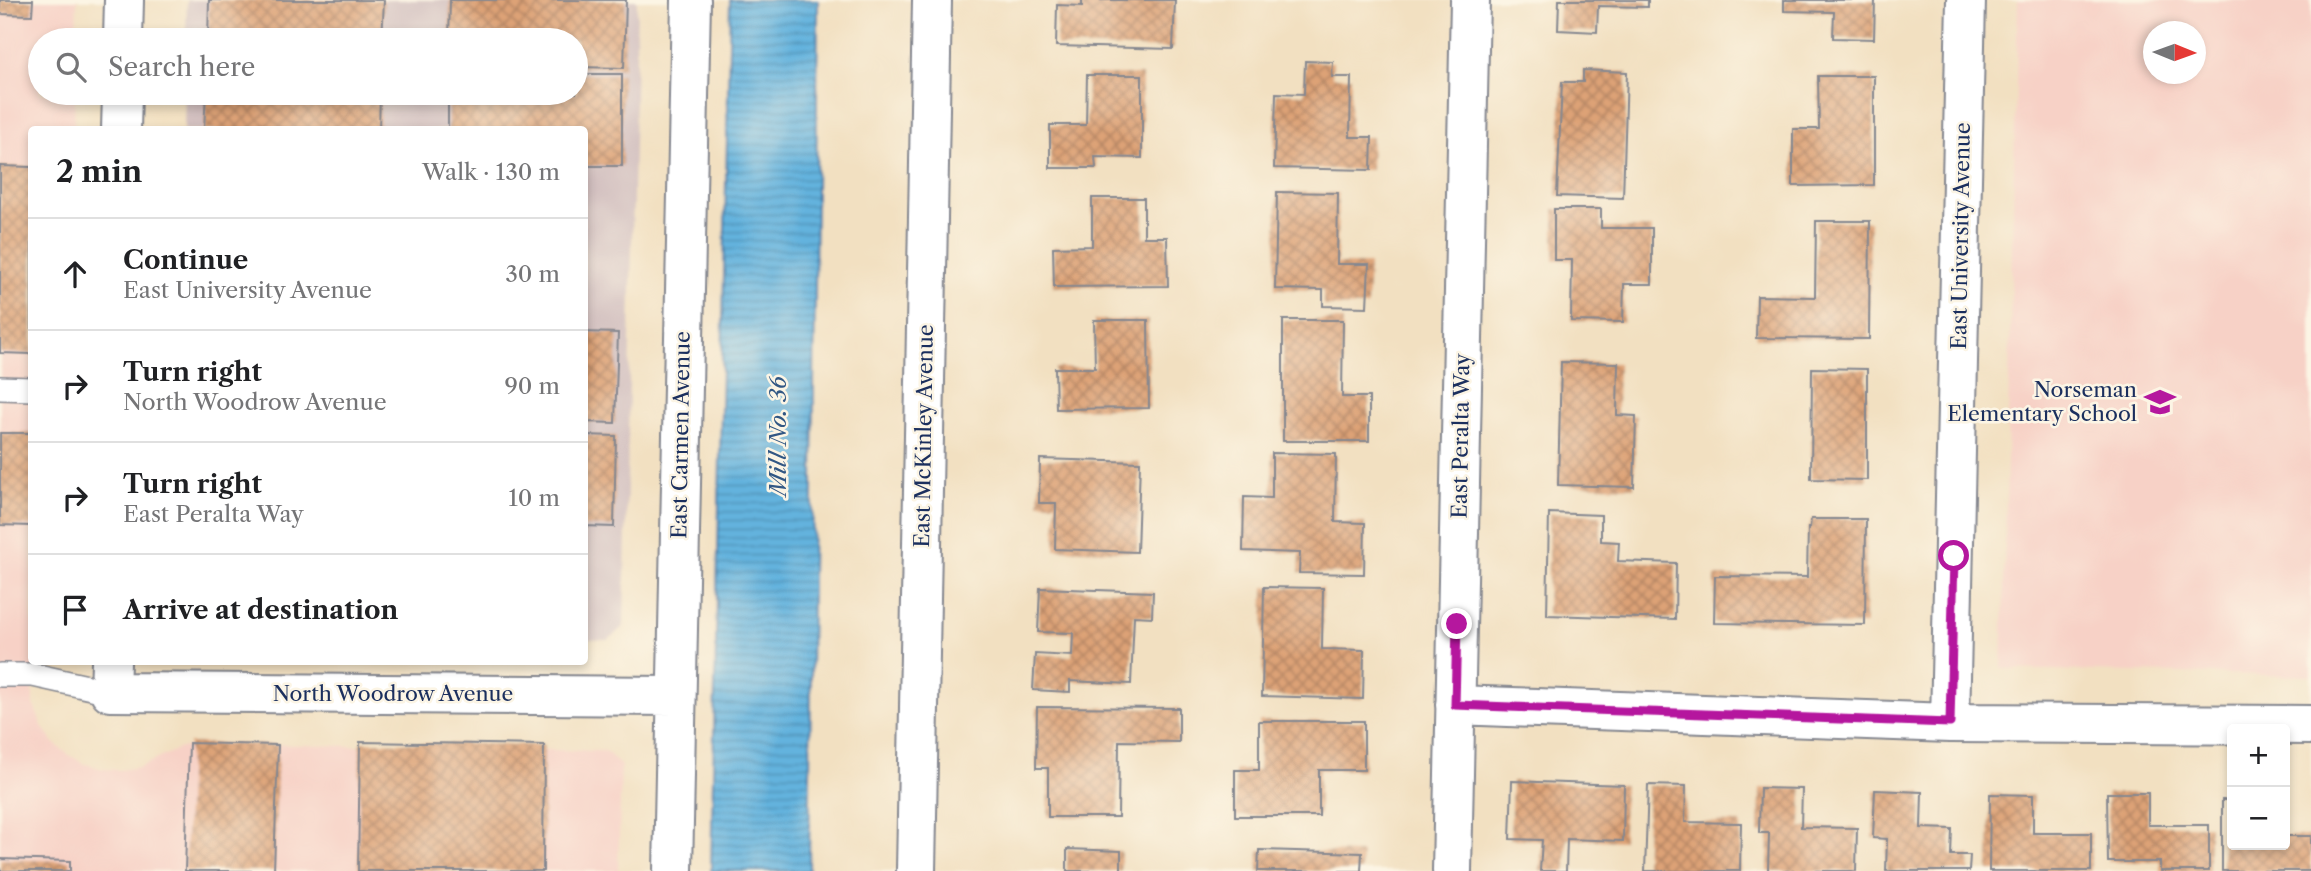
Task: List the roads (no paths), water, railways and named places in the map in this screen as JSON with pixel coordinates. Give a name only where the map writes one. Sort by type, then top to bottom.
[{"type":"street","points":[[123,28],[124,0]]},
{"type":"street","name":"East Carmen Avenue","points":[[673,871],[691,0]]},
{"type":"street","name":"East McKinley Avenue","points":[[916,871],[932,0]]},
{"type":"street","name":"East Peralta Way","points":[[1452,871],[1470,0]]},
{"type":"street","name":"East University Avenue","points":[[1950,723],[1966,0]]},
{"type":"street","points":[[121,126],[122,105]]},
{"type":"street","name":"North Woodrow Avenue","points":[[111,677],[675,696]]},
{"type":"street","points":[[1455,705],[1950,723],[2311,725]]},
{"type":"lane","points":[[0,387],[28,389]]},
{"type":"lane","points":[[0,675],[111,677]]},
{"type":"water","name":"Mill No. 36","points":[[730,0],[818,0],[809,871],[711,871]]},
{"type":"place","name":"Norseman Elementary School","points":[[2160,402]]}]
